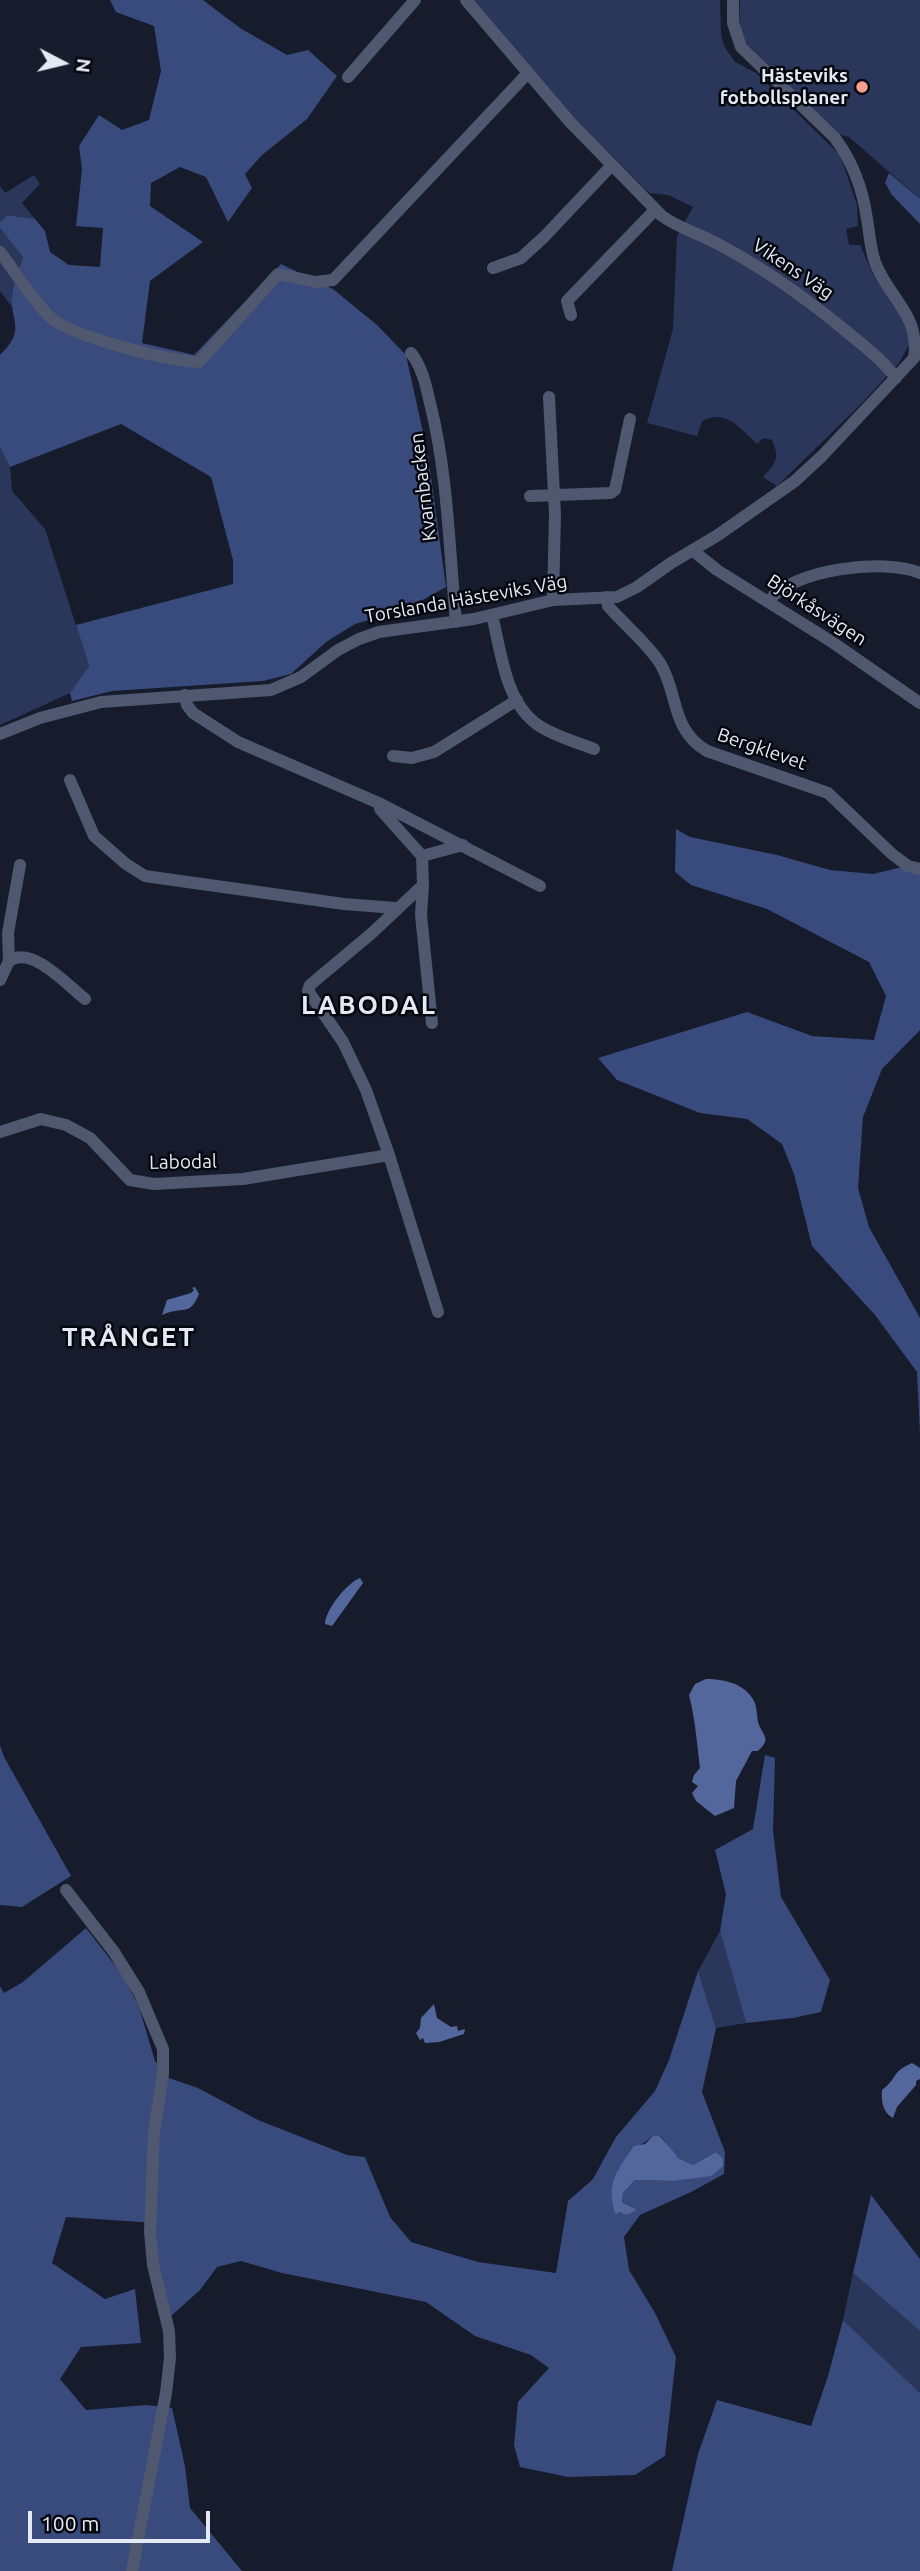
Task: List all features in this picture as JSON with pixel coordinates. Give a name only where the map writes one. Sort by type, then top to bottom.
[{"type":"street","points":[[348,78],[415,0]]},
{"type":"street","name":"Vikens Väg","points":[[466,0],[528,74],[656,210],[670,222],[758,266],[817,307],[865,346],[897,378]]},
{"type":"street","name":"Torslanda Hästeviks Väg","points":[[0,734],[40,718],[101,702],[271,690],[301,677],[359,639],[397,629],[456,622],[553,600],[617,597],[638,587],[749,515],[795,481],[897,378],[914,358],[918,337],[915,323],[876,266],[861,190],[845,152],[835,138],[741,47],[733,23],[733,0]]},
{"type":"street","points":[[0,252],[49,316],[61,326],[107,343],[184,362],[199,362],[278,274],[321,283],[333,280],[528,74]]},
{"type":"street","points":[[493,268],[521,258],[612,165]]},
{"type":"street","points":[[571,315],[567,301],[656,210]]},
{"type":"street","name":"Kvarnbacken","points":[[411,353],[424,381],[437,430],[447,503],[456,622]]},
{"type":"street","points":[[549,397],[554,495],[553,600]]},
{"type":"street","points":[[530,496],[611,493],[615,490],[630,419]]},
{"type":"street","name":"Björkåsvägen","points":[[692,550],[718,570],[769,601],[920,703]]},
{"type":"street","points":[[769,601],[775,593],[784,588],[822,574],[877,565],[898,566],[920,573]]},
{"type":"street","name":"Bergklevet","points":[[606,597],[608,607],[662,667],[690,740],[707,751],[828,793],[892,854],[908,866],[920,869]]},
{"type":"street","points":[[492,615],[510,688],[530,718],[539,725],[594,749]]},
{"type":"street","points":[[185,695],[187,705],[193,713],[220,732],[264,754],[381,804],[540,886]]},
{"type":"street","points":[[393,755],[412,758],[434,752],[517,699]]},
{"type":"street","points":[[70,780],[94,836],[125,864],[145,876],[355,905],[396,908]]},
{"type":"street","points":[[381,804],[380,809],[422,856],[421,915],[432,1023]]},
{"type":"street","points":[[422,856],[463,845]]},
{"type":"street","points":[[9,961],[8,933],[20,865]]},
{"type":"street","points":[[423,885],[372,933],[310,985],[308,991],[343,1042],[355,1065],[389,1155],[438,1312]]},
{"type":"street","points":[[0,979],[14,957],[31,957],[85,999]]},
{"type":"street","name":"Labodal","points":[[0,1132],[41,1119],[66,1125],[90,1139],[130,1180],[154,1184],[243,1179],[389,1155]]},
{"type":"street","points":[[66,1890],[114,1952],[139,1992],[163,2049],[163,2074],[154,2133],[150,2232],[153,2265],[169,2331],[170,2358],[166,2393],[132,2571]]},
{"type":"shaded area","points":[[110,0],[203,0],[240,28],[287,55],[308,50],[337,76],[307,119],[262,155],[245,174],[252,188],[228,222],[206,177],[180,167],[151,183],[150,206],[203,242],[150,281],[142,343],[194,355],[281,264],[333,289],[377,325],[406,355],[428,455],[446,587],[406,609],[355,624],[326,642],[291,674],[263,681],[112,691],[72,701],[70,693],[89,666],[76,625],[233,584],[233,560],[211,477],[121,424],[10,467],[0,447],[0,355],[9,345],[15,330],[13,289],[23,257],[0,228],[0,222],[8,215],[35,219],[45,231],[50,252],[69,265],[100,267],[103,228],[76,226],[82,169],[79,146],[99,115],[122,130],[149,120],[161,71],[154,26],[116,12]]},
{"type":"shaded area","points":[[472,0],[720,0],[721,34],[724,46],[735,62],[756,73],[840,155],[857,205],[858,226],[846,229],[849,245],[860,245],[873,274],[900,311],[910,330],[910,343],[899,363],[860,405],[777,486],[763,477],[775,460],[776,451],[772,440],[763,438],[757,444],[732,422],[718,417],[702,421],[697,436],[647,423],[673,329],[677,236],[693,207],[668,195],[649,193],[551,95]]},
{"type":"shaded area","name":"Hästeviks fotbollsplaner","points":[[740,0],[920,0],[920,199],[849,137],[838,134],[744,41],[739,29]]},
{"type":"shaded area","points":[[889,173],[920,199],[920,224],[892,195],[885,183]]},
{"type":"shaded area","points":[[34,175],[40,184],[22,203],[35,219],[8,215],[0,222],[0,186],[5,193]]},
{"type":"shaded area","points":[[0,228],[23,256],[13,288],[12,307],[0,291]]},
{"type":"shaded area","points":[[0,447],[10,467],[12,491],[45,529],[89,666],[70,693],[0,725]]},
{"type":"shaded area","points":[[676,829],[690,837],[777,855],[830,870],[873,874],[902,867],[920,872],[920,1030],[882,1069],[863,1117],[858,1188],[869,1227],[920,1318],[920,1434],[917,1372],[875,1315],[812,1246],[794,1174],[782,1144],[747,1119],[700,1113],[617,1080],[598,1058],[747,1012],[812,1036],[874,1040],[886,996],[869,962],[767,909],[691,885],[675,872]]},
{"type":"shaded area","points":[[195,1287],[199,1294],[192,1306],[162,1315],[167,1300],[191,1293]]},
{"type":"shaded area","points":[[360,1578],[363,1583],[332,1626],[325,1624],[338,1597]]},
{"type":"shaded area","points":[[706,1679],[733,1683],[745,1690],[755,1703],[758,1722],[765,1737],[765,1743],[758,1751],[752,1751],[736,1781],[734,1808],[715,1816],[696,1801],[692,1793],[698,1786],[692,1782],[694,1775],[700,1768],[689,1695],[695,1684]]},
{"type":"shaded area","points":[[0,1745],[4,1757],[71,1876],[22,1907],[0,1905]]},
{"type":"shaded area","points":[[765,1755],[775,1758],[773,1831],[781,1897],[830,1980],[821,2012],[746,2023],[720,1931],[726,1894],[715,1850],[753,1829]]},
{"type":"shaded area","points":[[86,1928],[124,1977],[139,2007],[155,2061],[169,2078],[198,2088],[258,2120],[347,2155],[365,2157],[390,2217],[411,2242],[478,2262],[556,2273],[568,2201],[593,2179],[616,2137],[655,2091],[669,2060],[698,1971],[716,2028],[702,2092],[725,2152],[724,2174],[640,2215],[624,2237],[629,2270],[655,2313],[676,2357],[665,2456],[635,2475],[568,2477],[520,2467],[514,2445],[518,2402],[549,2368],[531,2355],[475,2336],[426,2302],[282,2273],[241,2261],[217,2267],[200,2290],[171,2316],[158,2263],[155,2223],[66,2217],[52,2263],[105,2299],[135,2289],[141,2343],[81,2347],[60,2379],[86,2410],[146,2405],[172,2408],[185,2466],[190,2508],[242,2571],[0,2571],[0,1986],[4,1993],[23,1982]],"holes":[[[654,2135],[661,2136],[678,2158],[693,2165],[716,2152],[723,2158],[687,2178],[673,2181],[635,2180],[623,2193],[622,2202],[635,2208],[626,2215],[619,2212],[618,2169],[635,2149]]]},
{"type":"shaded area","points":[[720,1931],[746,2023],[716,2028],[698,1971]]},
{"type":"shaded area","points":[[434,2004],[437,2018],[451,2027],[457,2026],[458,2031],[465,2029],[464,2034],[439,2042],[425,2043],[423,2038],[420,2040],[416,2033],[420,2028],[421,2018]]},
{"type":"shaded area","points":[[912,2063],[920,2068],[920,2079],[897,2107],[893,2118],[883,2106],[882,2090],[897,2072]]},
{"type":"shaded area","points":[[654,2135],[660,2136],[678,2158],[693,2165],[716,2152],[723,2158],[723,2166],[711,2176],[673,2181],[635,2180],[623,2193],[622,2202],[636,2209],[635,2211],[626,2215],[619,2212],[616,2215],[612,2195],[614,2178],[634,2146],[645,2144]]},
{"type":"shaded area","points":[[871,2195],[920,2259],[920,2331],[853,2273]]},
{"type":"shaded area","points":[[853,2273],[920,2331],[920,2393],[843,2320]]},
{"type":"shaded area","points":[[843,2320],[920,2393],[920,2571],[672,2571],[698,2454],[717,2400],[811,2426]]},
{"type":"place","name":"Hästeviks fotbollsplaner","points":[[862,87]]},
{"type":"district","name":"LABODAL","points":[[369,1005]]},
{"type":"district","name":"TRÅNGET","points":[[129,1337]]}]
